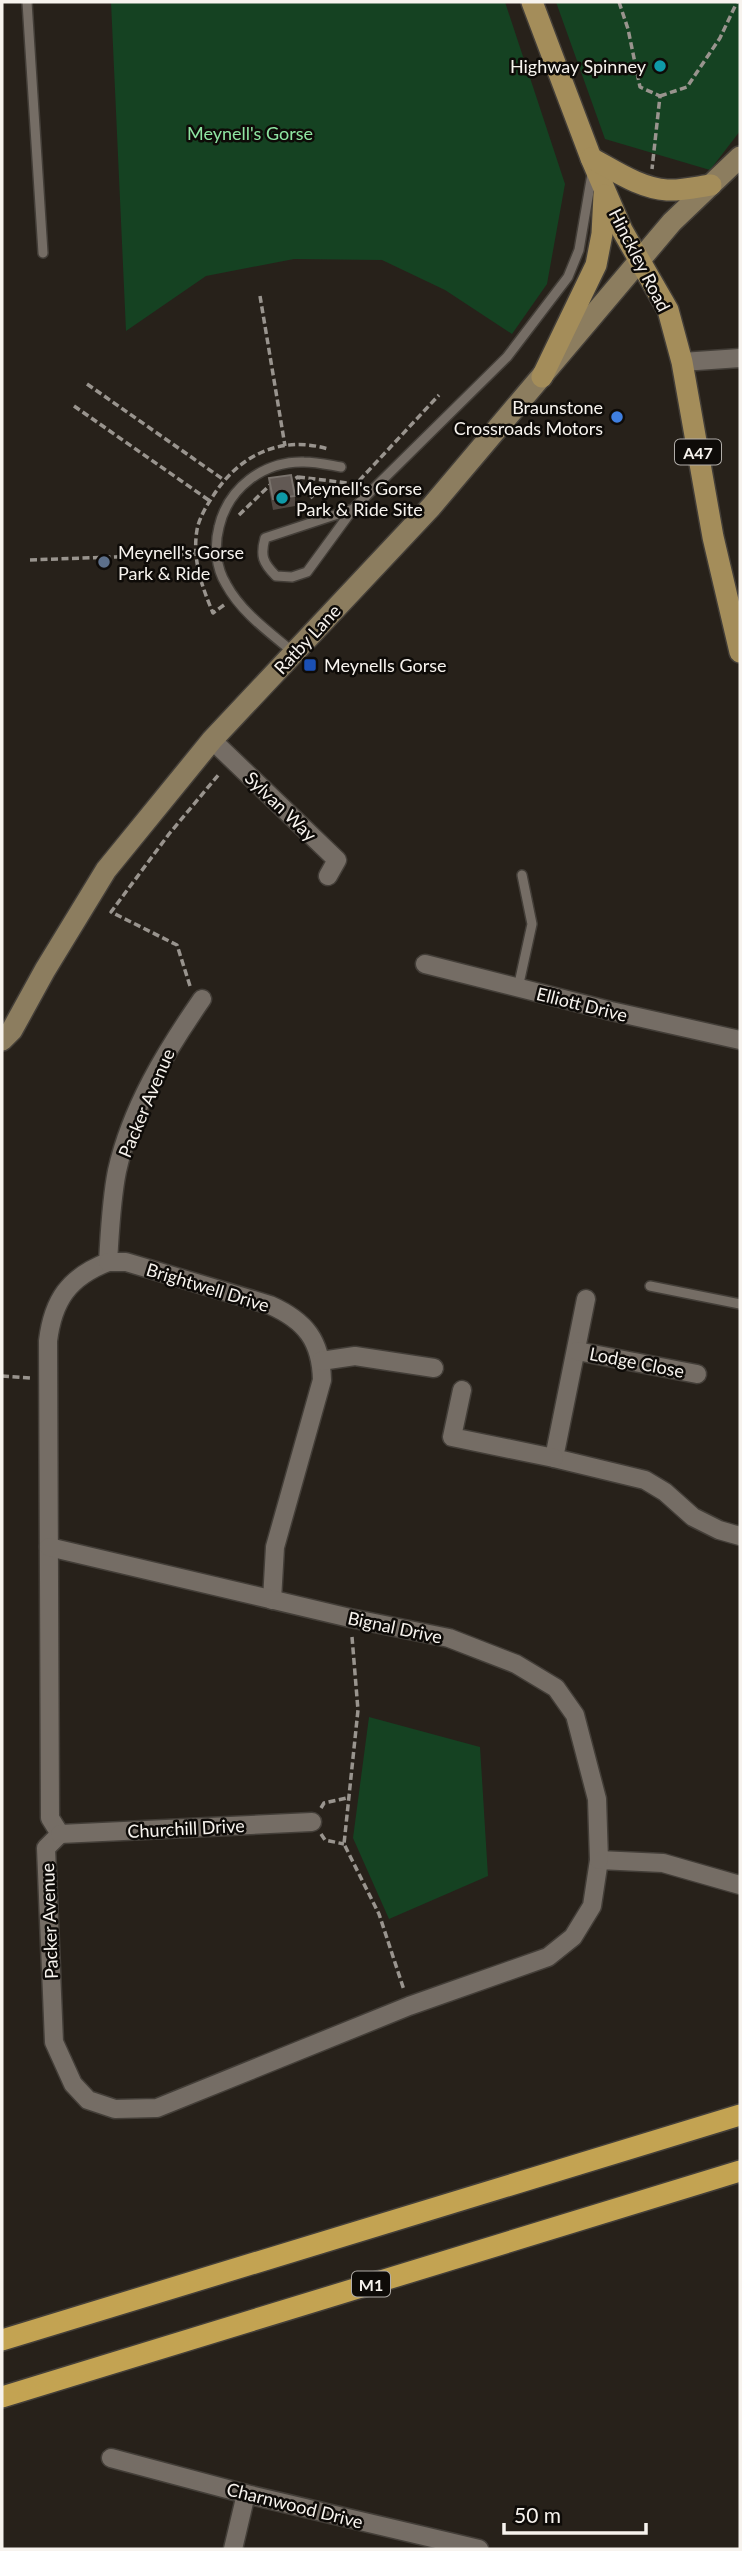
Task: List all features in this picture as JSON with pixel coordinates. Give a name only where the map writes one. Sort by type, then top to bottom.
[{"type":"highway","points":[[2,2340],[740,2115]]},
{"type":"highway","name":"M1","points":[[2,2397],[740,2172]]},
{"type":"main road","name":"Hinckley Road","points":[[532,2],[622,230],[668,310],[682,362],[713,537],[740,652]]},
{"type":"main road","name":"Ratby Lane","points":[[2,1040],[12,1030],[106,870],[212,740],[431,507],[672,222],[740,157]]},
{"type":"main road","points":[[593,161],[650,187],[667,190],[711,185]]},
{"type":"main road","points":[[542,377],[597,265],[605,190]]},
{"type":"street","points":[[682,362],[740,358]]},
{"type":"street","name":"Sylvan Way","points":[[212,740],[337,860],[328,876]]},
{"type":"street","name":"Elliott Drive","points":[[425,964],[740,1040]]},
{"type":"street","name":"Packer Avenue","points":[[108,1262],[110,1215],[117,1170],[130,1130],[170,1045],[202,999]]},
{"type":"street","points":[[60,1834],[50,1818],[48,1341],[51,1315],[68,1286],[92,1268],[108,1262]]},
{"type":"street","name":"Brightwell Drive","points":[[108,1262],[126,1262],[287,1312],[314,1339],[321,1361]]},
{"type":"street","name":"Lodge Close","points":[[554,1458],[586,1299]]},
{"type":"street","name":"Lodge Close","points":[[577,1351],[697,1374]]},
{"type":"street","points":[[272,1600],[275,1547],[322,1380],[321,1361],[355,1356],[434,1368]]},
{"type":"street","points":[[462,1390],[452,1437],[645,1480],[665,1492],[693,1517],[719,1530],[740,1536]]},
{"type":"street","name":"Bignal Drive","points":[[49,1547],[350,1618],[449,1638],[516,1664],[556,1688],[575,1715],[597,1799],[599,1860]]},
{"type":"street","name":"Churchill Drive","points":[[60,1834],[312,1822]]},
{"type":"street","name":"Packer Avenue","points":[[60,1834],[46,1848],[54,2042],[73,2084],[88,2100],[115,2109],[157,2108],[410,2006],[548,1957],[573,1937],[592,1906],[599,1860]]},
{"type":"street","points":[[599,1860],[663,1863],[740,1885]]},
{"type":"street","name":"Charnwood Drive","points":[[111,2458],[246,2494],[477,2549]]},
{"type":"street","points":[[233,2549],[246,2494]]},
{"type":"lane","points":[[27,2],[43,253]]},
{"type":"lane","points":[[353,509],[265,538],[261,550],[264,564],[276,576],[292,577],[307,572],[353,509],[507,357],[568,277],[579,250],[593,161]]},
{"type":"lane","points":[[294,653],[258,624],[226,586],[217,558],[217,534],[229,499],[256,474],[304,462],[341,467]]},
{"type":"lane","points":[[518,988],[532,924],[522,875]]},
{"type":"lane","points":[[650,1286],[740,1304]]},
{"type":"path","points":[[619,2],[628,29],[640,87],[660,96],[687,87],[720,38],[737,2]]},
{"type":"path","points":[[650,187],[660,96]]},
{"type":"path","points":[[260,296],[288,464]]},
{"type":"path","points":[[87,384],[224,480]]},
{"type":"path","points":[[284,481],[297,477],[356,484],[439,395]]},
{"type":"path","points":[[74,406],[210,501]]},
{"type":"path","points":[[238,516],[271,484]]},
{"type":"path","points":[[306,492],[314,499]]},
{"type":"path","points":[[30,560],[196,554]]},
{"type":"path","points":[[202,999],[192,995],[177,945],[111,912],[169,834],[231,759]]},
{"type":"path","points":[[2,1376],[48,1380]]},
{"type":"path","points":[[350,1618],[358,1710],[344,1844],[379,1913],[410,2006]]},
{"type":"path","points":[[312,1822],[324,1803],[347,1798]]},
{"type":"green space","name":"Meynell's Gorse","points":[[111,2],[505,2],[565,184],[547,284],[512,334],[445,290],[382,260],[294,259],[206,276],[126,331]]},
{"type":"green space","name":"Highway Spinney","points":[[556,2],[740,2],[740,131],[710,170],[605,139]]},
{"type":"green space","points":[[369,1717],[480,1747],[488,1876],[389,1919],[353,1838]]},
{"type":"building","points":[[291,475],[295,496],[273,499],[269,478]]},
{"type":"place","name":"Highway Spinney","points":[[660,66]]},
{"type":"place","name":"Braunstone Crossroads Motors","points":[[617,417]]},
{"type":"place","name":"Meynell's Gorse Park & Ride Site","points":[[282,498]]},
{"type":"place","name":"Meynell's Gorse Park & Ride","points":[[104,562]]},
{"type":"place","name":"Meynells Gorse","points":[[310,665]]}]
